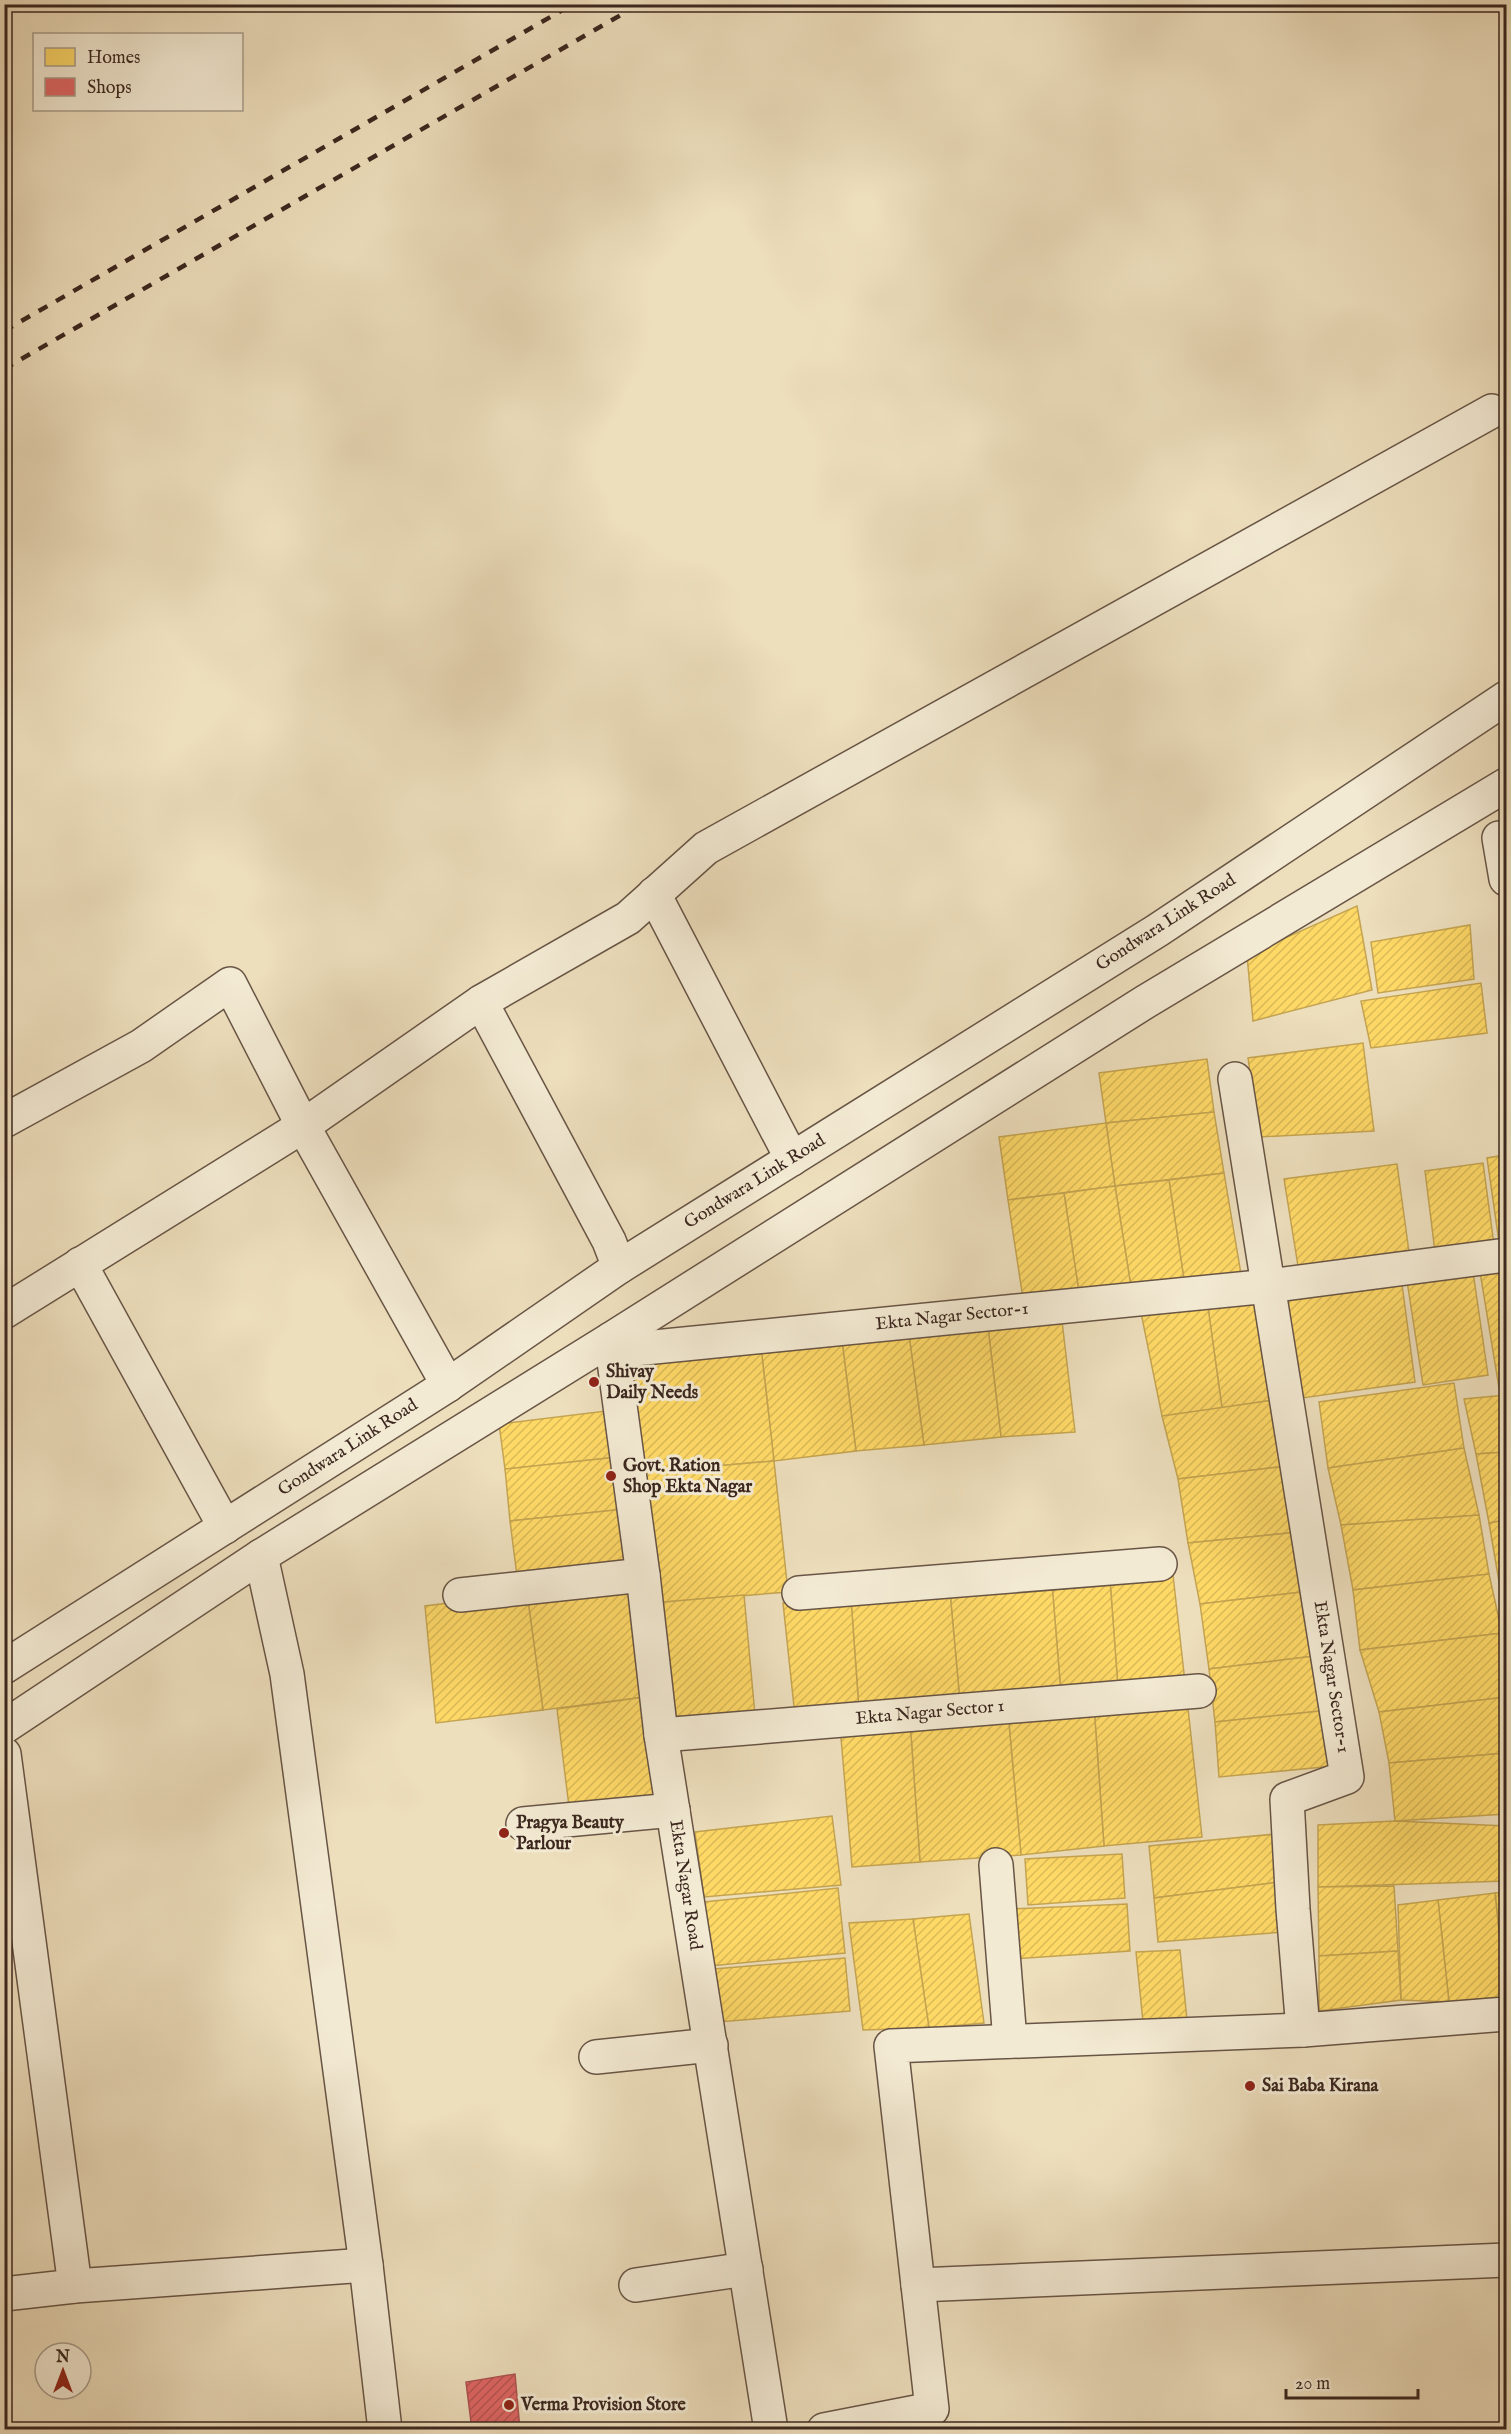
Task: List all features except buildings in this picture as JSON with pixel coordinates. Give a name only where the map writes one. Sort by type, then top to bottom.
[{"type":"street","points":[[4,1312],[303,1126],[481,1002],[628,918],[706,848],[1492,411]]},
{"type":"street","name":"Gondwara Link Road","points":[[4,1667],[448,1385],[619,1267],[1158,930],[1506,698]]},
{"type":"street","points":[[4,1727],[261,1556],[623,1344],[1145,1002],[1506,785]]},
{"type":"street","points":[[1499,838],[1506,879]]},
{"type":"street","points":[[654,894],[792,1159]]},
{"type":"street","points":[[4,1121],[141,1046],[230,984],[303,1126],[448,1385]]},
{"type":"street","points":[[481,1002],[609,1241],[619,1267]]},
{"type":"street","name":"Ekta Nagar Sector-1","points":[[1235,1078],[1347,1777],[1287,1799],[1303,2030]]},
{"type":"street","name":"Ekta Nagar Sector-1","points":[[623,1344],[1269,1286],[1506,1256]]},
{"type":"street","points":[[80,1263],[225,1527]]},
{"type":"street","name":"Ekta Nagar Road","points":[[623,1344],[643,1575],[661,1735],[771,2430]]},
{"type":"street","points":[[261,1556],[287,1674],[366,2265],[385,2430]]},
{"type":"street","points":[[799,1593],[1160,1564]]},
{"type":"street","points":[[460,1595],[643,1575]]},
{"type":"street","name":"Ekta Nagar Sector 1","points":[[661,1735],[1199,1691]]},
{"type":"street","points":[[4,1754],[75,2286]]},
{"type":"street","points":[[523,1824],[673,1810]]},
{"type":"street","points":[[996,1865],[1010,2042]]},
{"type":"street","points":[[824,2430],[932,2409],[891,2046],[1303,2030],[1506,2014]]},
{"type":"street","points":[[596,2057],[711,2045]]},
{"type":"street","points":[[918,2285],[1506,2260]]},
{"type":"street","points":[[4,2294],[75,2286],[366,2265]]},
{"type":"street","points":[[636,2285],[746,2269]]},
{"type":"railway","points":[[4,331],[573,4]]},
{"type":"railway","points":[[4,369],[640,4]]},
{"type":"place","name":"Shivay Daily Needs","points":[[594,1382]]},
{"type":"place","name":"Govt. Ration Shop Ekta Nagar","points":[[611,1476]]},
{"type":"place","name":"Pragya Beauty Parlour","points":[[504,1833]]},
{"type":"place","name":"Sai Baba Kirana","points":[[1250,2086]]},
{"type":"place","name":"Verma Provision Store","points":[[509,2405]]}]
